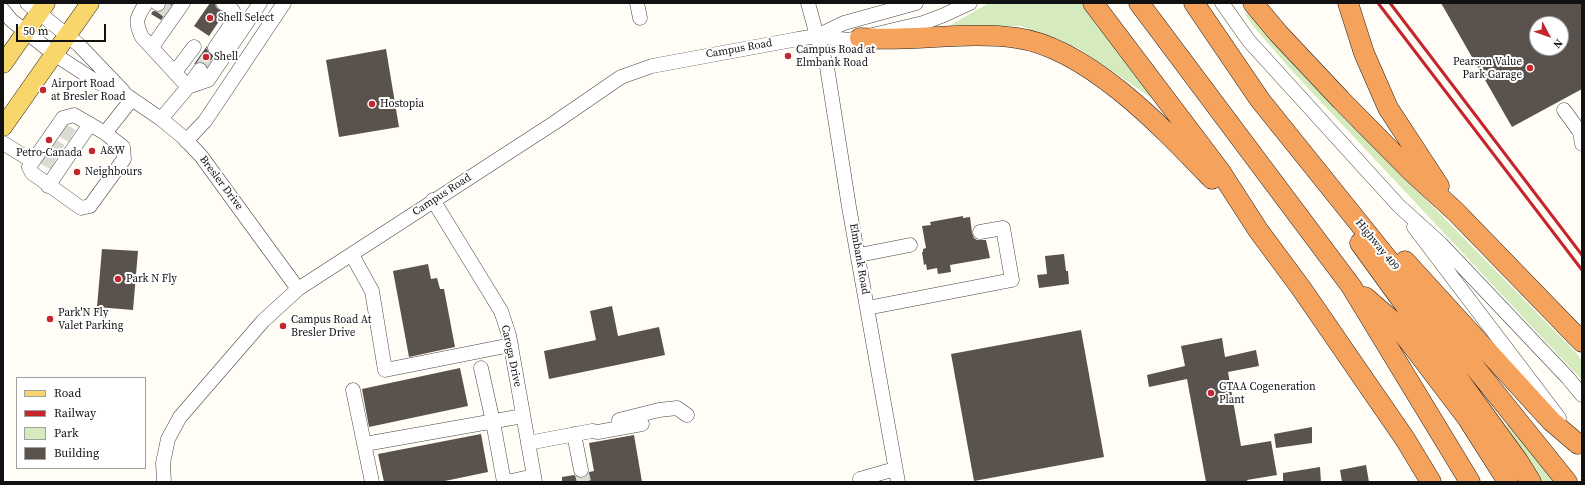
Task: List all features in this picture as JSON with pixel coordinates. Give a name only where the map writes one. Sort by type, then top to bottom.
[{"type":"highway","points":[[1093,3],[1220,172],[1258,230],[1301,288],[1405,439],[1431,482]]},
{"type":"highway","points":[[1139,3],[1351,286],[1470,482]]},
{"type":"highway","name":"Highway 409","points":[[1194,3],[1260,100],[1567,482]]},
{"type":"highway","points":[[1253,3],[1278,33],[1340,100],[1409,169],[1456,212],[1582,342]]},
{"type":"highway","points":[[1348,3],[1364,53],[1388,108],[1456,212]]},
{"type":"highway","points":[[860,38],[880,39],[969,36],[1017,38],[1033,42],[1069,56],[1119,91],[1146,114],[1182,148],[1258,230]]},
{"type":"highway","points":[[1331,189],[1355,203],[1406,262],[1551,421],[1580,446]]},
{"type":"highway","points":[[1331,189],[1332,199],[1371,260],[1509,448],[1531,482]]},
{"type":"highway","points":[[1351,286],[1394,323],[1468,419],[1508,482]]},
{"type":"main road","points":[[3,128],[90,3]]},
{"type":"main road","points":[[3,64],[26,32],[37,6]]},
{"type":"street","points":[[154,3],[138,15],[137,27],[142,37],[188,87]]},
{"type":"street","points":[[188,87],[208,80],[234,20],[235,14],[233,10],[223,3]]},
{"type":"street","points":[[186,141],[205,121],[284,3]]},
{"type":"street","points":[[637,3],[640,18]]},
{"type":"street","name":"Elmbank Road","points":[[808,3],[827,67],[848,199],[859,254],[867,308],[897,476]]},
{"type":"street","name":"Campus Road","points":[[164,482],[164,463],[168,439],[180,417],[263,321],[298,289],[433,200],[554,123],[621,77],[652,66],[817,36],[844,23],[916,3]]},
{"type":"street","name":"Campus Road","points":[[817,36],[848,40],[860,38],[923,23],[970,3]]},
{"type":"street","points":[[1222,3],[1254,46],[1399,206],[1441,244],[1582,395]]},
{"type":"street","points":[[224,43],[259,4],[275,17]]},
{"type":"street","name":"Bresler Drive","points":[[37,6],[67,35],[79,44],[129,97]]},
{"type":"street","points":[[152,47],[178,8]]},
{"type":"street","name":"Bresler Drive","points":[[3,10],[11,20],[54,54],[97,82],[129,97],[161,119],[186,141],[201,156],[298,289]]},
{"type":"street","points":[[175,72],[194,47]]},
{"type":"street","points":[[161,119],[200,70]]},
{"type":"street","points":[[105,133],[129,97]]},
{"type":"street","points":[[1564,110],[1580,132],[1582,144]]},
{"type":"street","points":[[48,186],[46,160],[57,148],[67,134],[63,118],[74,115],[90,124],[105,133],[123,147],[124,159],[90,206],[81,208],[48,186],[32,174],[28,167],[46,160],[67,134],[90,124]]},
{"type":"street","points":[[3,143],[46,160]]},
{"type":"street","name":"Caroga Drive","points":[[433,200],[501,311],[511,345],[534,479]]},
{"type":"street","points":[[1399,206],[1432,252],[1580,446]]},
{"type":"street","points":[[867,308],[1012,280],[1003,228],[980,232]]},
{"type":"street","points":[[859,254],[910,245]]},
{"type":"street","points":[[352,254],[372,291],[385,370],[511,345]]},
{"type":"street","points":[[481,368],[506,482],[534,479]]},
{"type":"street","points":[[353,390],[372,482]]},
{"type":"street","points":[[619,424],[659,410],[677,408],[687,415]]},
{"type":"street","points":[[365,444],[523,416]]},
{"type":"street","points":[[528,443],[592,431],[596,427],[619,424],[642,424]]},
{"type":"street","points":[[574,434],[581,470]]},
{"type":"street","points":[[861,482],[860,479],[897,476]]},
{"type":"green space","points":[[989,3],[1082,3],[1156,101],[1080,49],[1021,26],[949,26]]},
{"type":"green space","points":[[1249,12],[1327,98],[1578,355],[1582,361],[1582,380],[1291,70],[1254,27],[1245,14]]},
{"type":"green space","points":[[1508,424],[1555,482],[1542,482],[1506,426]]},
{"type":"building","points":[[166,3],[173,3],[161,20],[151,14],[153,11],[160,12],[164,10]]},
{"type":"building","name":"Shell Select","points":[[210,3],[215,3],[216,7],[224,14],[209,36],[194,26]]},
{"type":"building","name":"Pearson Value Park Garage","points":[[1441,3],[1582,3],[1582,89],[1512,127]]},
{"type":"building","points":[[207,46],[208,52],[214,56],[207,66],[201,62],[194,64]]},
{"type":"building","points":[[386,49],[399,127],[339,137],[326,60]]},
{"type":"building","points":[[963,216],[963,218],[970,217],[974,238],[977,240],[986,240],[990,258],[950,265],[951,272],[938,274],[937,268],[927,270],[926,264],[924,265],[922,252],[923,249],[926,248],[922,226],[931,225],[930,222]]},
{"type":"building","name":"Park N Fly","points":[[102,249],[138,251],[133,310],[97,307]]},
{"type":"building","points":[[1064,254],[1069,284],[1039,288],[1037,275],[1047,274],[1045,256]]},
{"type":"building","points":[[428,264],[431,279],[437,278],[440,289],[444,289],[455,347],[409,357],[393,271]]},
{"type":"building","points":[[612,306],[618,336],[659,327],[665,355],[549,379],[544,351],[596,340],[590,311]]},
{"type":"building","points":[[1081,330],[1104,457],[974,481],[951,354]]},
{"type":"building","name":"GTAA Cogeneration Plant","points":[[1222,338],[1225,357],[1256,350],[1259,366],[1228,372],[1241,446],[1271,441],[1277,475],[1247,480],[1248,482],[1206,482],[1187,379],[1149,387],[1147,375],[1185,366],[1181,346]]},
{"type":"building","points":[[460,368],[468,406],[369,427],[362,389]]},
{"type":"building","points":[[1312,427],[1312,443],[1276,448],[1274,434]]},
{"type":"building","points":[[481,434],[488,472],[440,482],[384,482],[378,454]]},
{"type":"building","points":[[634,435],[642,482],[562,482],[562,477],[574,475],[578,478],[582,478],[587,476],[589,472],[594,471],[589,443]]},
{"type":"building","points":[[1366,465],[1369,482],[1342,482],[1340,470]]},
{"type":"building","points":[[1320,467],[1321,482],[1283,482],[1283,473]]},
{"type":"tunnel","points":[[158,4],[170,13]]},
{"type":"tunnel","points":[[200,70],[215,48]]},
{"type":"tunnel","points":[[62,130],[72,136]]},
{"type":"tunnel","points":[[51,145],[61,151]]},
{"type":"tunnel","points":[[43,157],[54,163]]},
{"type":"tunnel","points":[[581,470],[584,482]]},
{"type":"railway","points":[[1378,3],[1582,270]]},
{"type":"railway","points":[[1390,3],[1582,255]]},
{"type":"place","name":"Shell Select","points":[[210,18]]},
{"type":"place","name":"Campus Road at Elmbank Road","points":[[788,56]]},
{"type":"place","name":"Shell","points":[[206,57]]},
{"type":"place","name":"Pearson Value Park Garage","points":[[1530,68]]},
{"type":"place","name":"Airport Road at Bresler Road","points":[[43,90]]},
{"type":"place","name":"Hostopia","points":[[372,104]]},
{"type":"place","name":"Petro-Canada","points":[[49,140]]},
{"type":"place","name":"A&W","points":[[92,151]]},
{"type":"place","name":"Neighbours","points":[[77,172]]},
{"type":"place","name":"Park N Fly","points":[[118,279]]},
{"type":"place","name":"Park'N Fly Valet Parking","points":[[50,319]]},
{"type":"place","name":"Campus Road At Bresler Drive","points":[[283,326]]},
{"type":"place","name":"GTAA Cogeneration Plant","points":[[1211,393]]}]
